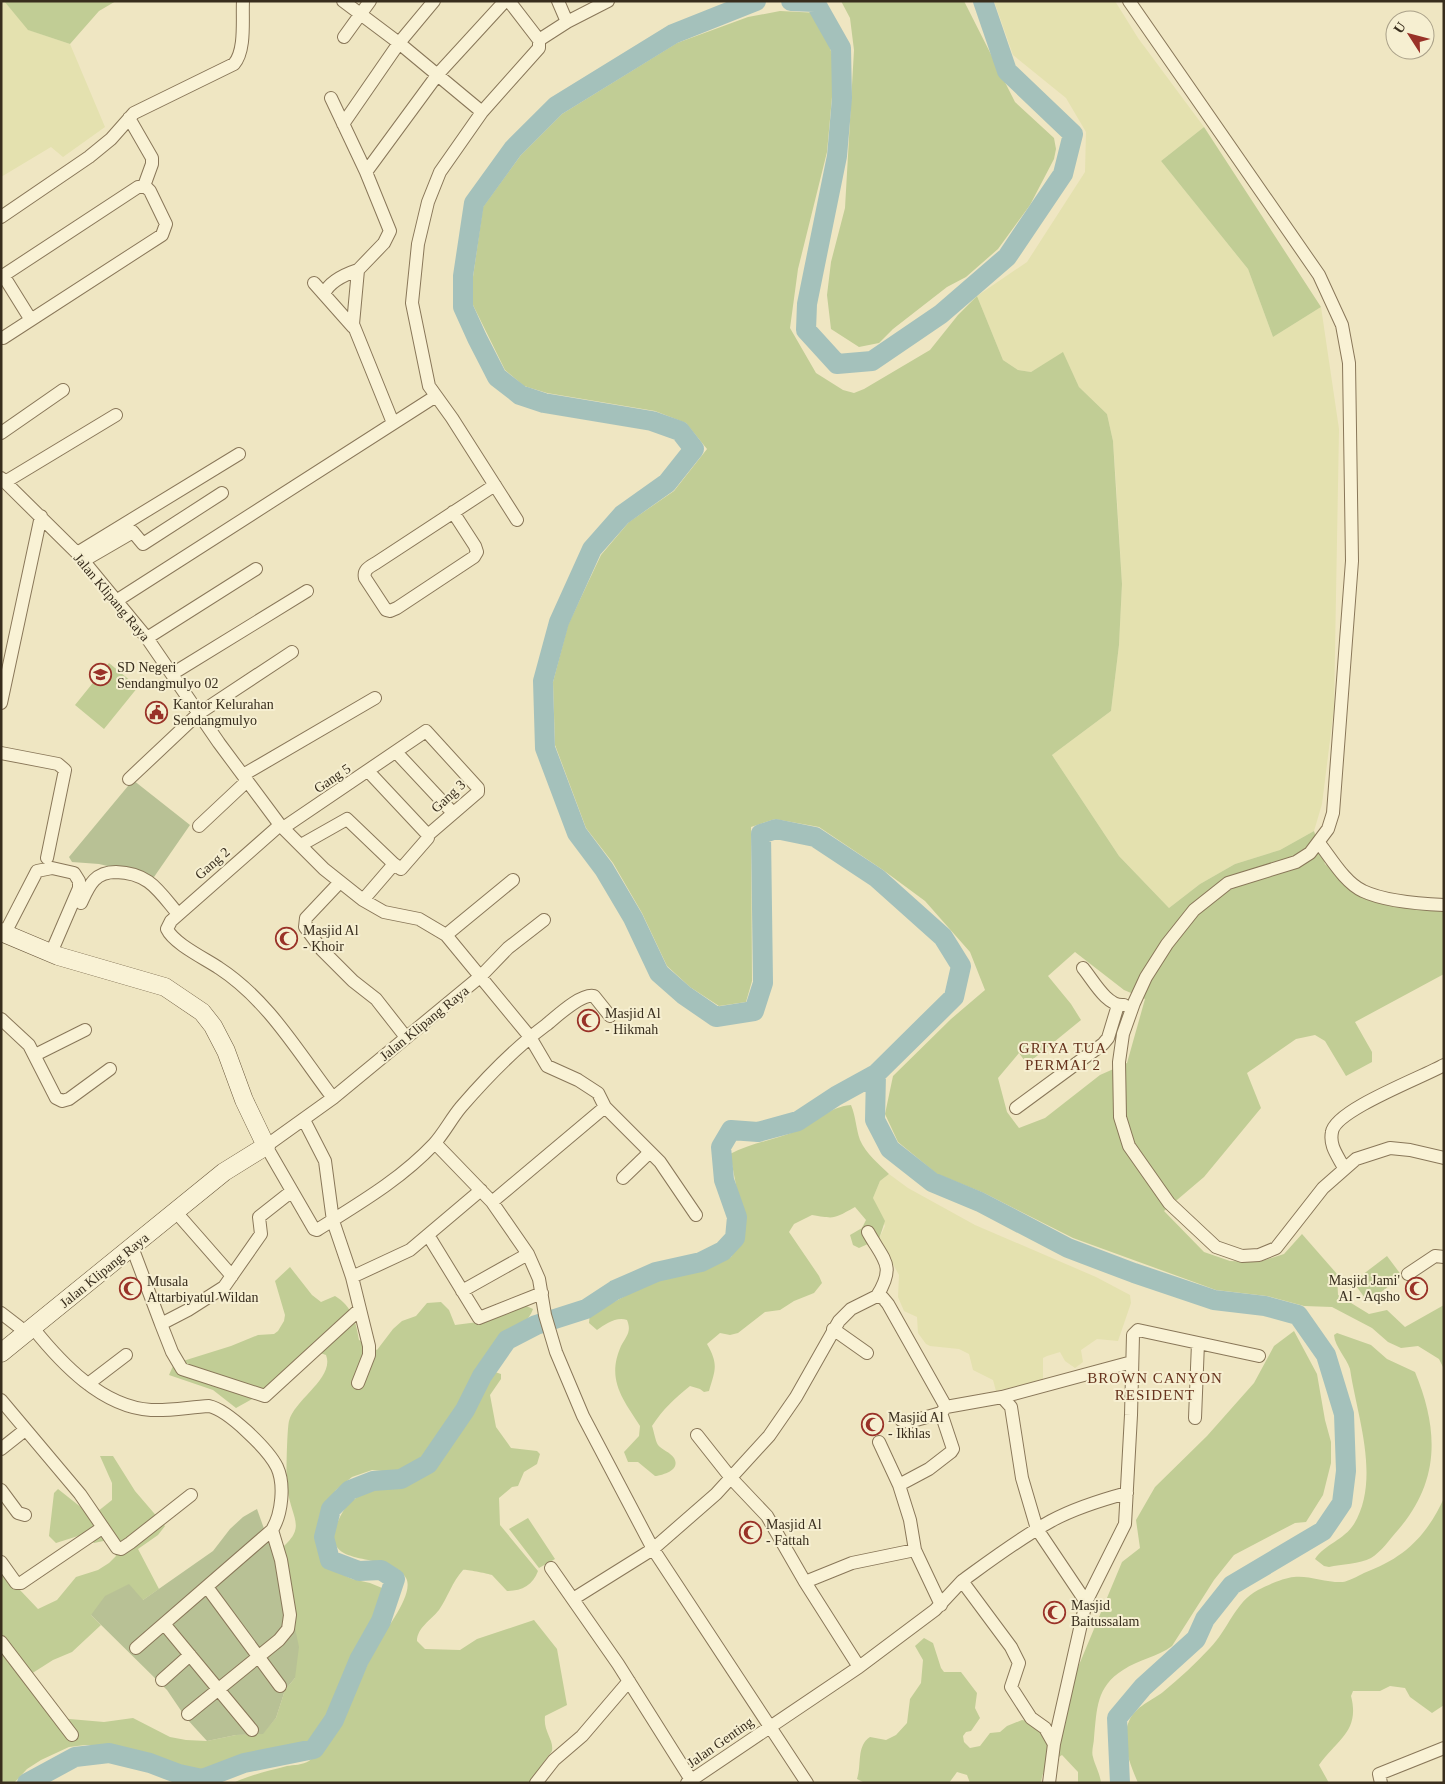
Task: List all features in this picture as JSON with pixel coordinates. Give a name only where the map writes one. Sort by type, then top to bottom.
[{"type":"main road","points":[[3,932],[55,955],[154,983],[172,991],[202,1012],[213,1026],[226,1051],[244,1100],[266,1146]]},
{"type":"main road","name":"Jalan Klipang Raya","points":[[1,1353],[224,1172],[266,1146]]},
{"type":"street","points":[[1,217],[89,157],[111,139],[129,118],[146,106],[234,64],[238,59],[241,43],[243,1]]},
{"type":"street","points":[[343,1],[399,42],[482,112]]},
{"type":"street","points":[[344,37],[370,1]]},
{"type":"street","points":[[344,124],[399,42],[434,1]]},
{"type":"street","points":[[366,172],[438,74],[505,1]]},
{"type":"street","points":[[509,1],[539,40]]},
{"type":"street","points":[[558,1],[567,22]]},
{"type":"street","points":[[517,520],[436,396],[426,375],[412,303],[418,244],[428,202],[440,172],[482,112],[536,52],[539,40],[567,22],[608,1]]},
{"type":"street","points":[[1129,1],[1318,275],[1342,325],[1348,348],[1351,582],[1337,786],[1328,829],[1310,853],[1296,862],[1228,883],[1210,895],[1194,910],[1167,944],[1146,977],[1123,1034],[1119,1062],[1118,1095],[1124,1133],[1137,1158],[1169,1203],[1199,1233],[1227,1253],[1242,1256],[1259,1255],[1276,1248],[1323,1188],[1344,1168],[1368,1153],[1390,1148],[1410,1150],[1444,1158]]},
{"type":"street","points":[[324,294],[328,288],[348,273],[358,270],[384,243],[390,231],[366,172],[331,98]]},
{"type":"street","points":[[129,118],[152,158],[152,164],[144,186]]},
{"type":"street","points":[[3,338],[31,320],[162,235],[166,224],[150,191],[144,186],[138,186],[2,276],[31,320]]},
{"type":"street","points":[[353,327],[358,270]]},
{"type":"street","points":[[314,283],[353,327],[393,423]]},
{"type":"street","points":[[1,434],[63,390]]},
{"type":"street","points":[[116,601],[436,396]]},
{"type":"street","points":[[3,480],[116,415]]},
{"type":"street","points":[[80,557],[239,454]]},
{"type":"street","name":"Jalan Klipang Raya","points":[[3,480],[80,557],[147,638],[198,714],[245,778],[282,826],[301,846],[340,882],[363,900],[384,912],[420,919],[446,935],[481,976],[405,1036],[333,1098],[266,1146]]},
{"type":"street","points":[[453,512],[475,546],[477,552],[474,557],[397,608],[390,611],[386,610],[365,578],[366,570],[453,512],[495,485]]},
{"type":"street","points":[[80,557],[133,532],[143,544],[222,492]]},
{"type":"street","points":[[1,703],[40,516]]},
{"type":"street","points":[[147,638],[256,569]]},
{"type":"street","points":[[172,674],[307,591]]},
{"type":"street","points":[[129,780],[198,714],[292,652]]},
{"type":"street","points":[[199,826],[245,778],[375,698]]},
{"type":"street","name":"Gang 3","points":[[363,900],[394,864],[401,869],[428,838],[428,835],[478,792],[478,788],[426,731],[396,752]]},
{"type":"street","points":[[396,752],[453,813]]},
{"type":"street","name":"Gang 5","points":[[282,826],[396,752]]},
{"type":"street","points":[[1,753],[58,764],[65,770],[47,858]]},
{"type":"street","points":[[368,771],[428,835]]},
{"type":"street","points":[[301,846],[346,819],[394,864]]},
{"type":"street","name":"Gang 2","points":[[282,826],[178,914],[167,927],[169,933],[177,940],[241,983],[258,999],[333,1098]]},
{"type":"street","points":[[1319,843],[1350,882],[1363,891],[1396,899],[1444,905]]},
{"type":"street","points":[[3,932],[37,871],[52,868],[74,873],[79,881],[79,888],[55,955]]},
{"type":"street","points":[[55,955],[90,883],[103,873],[138,874],[157,889],[178,914]]},
{"type":"street","points":[[446,935],[513,880]]},
{"type":"street","points":[[340,882],[306,918],[305,927],[322,950],[353,981],[376,999],[405,1036]]},
{"type":"street","points":[[544,920],[508,948],[481,976],[530,1037],[547,1066],[598,1093],[605,1107],[660,1162],[696,1215]]},
{"type":"street","points":[[1083,968],[1110,1001],[1118,1005],[1134,1003]]},
{"type":"street","points":[[266,1146],[314,1229],[317,1230],[400,1176],[435,1143],[462,1106],[530,1037],[586,995],[595,997],[610,1016]]},
{"type":"street","points":[[1016,1108],[1103,1044],[1108,1038],[1118,1005]]},
{"type":"street","points":[[1,1019],[26,1042],[35,1055],[56,1098],[62,1102],[69,1100],[110,1069]]},
{"type":"street","points":[[35,1055],[85,1030]]},
{"type":"street","points":[[1344,1168],[1332,1145],[1332,1130],[1340,1120],[1400,1085],[1444,1065]]},
{"type":"street","points":[[492,1202],[605,1107]]},
{"type":"street","points":[[304,1120],[325,1161],[333,1221],[352,1277],[369,1346],[369,1355],[358,1383]]},
{"type":"street","points":[[435,1143],[492,1202],[528,1254],[539,1279],[550,1334],[582,1416],[653,1550],[770,1724],[807,1783]]},
{"type":"street","points":[[623,1178],[650,1152]]},
{"type":"street","points":[[352,1277],[410,1250],[481,1190]]},
{"type":"street","points":[[161,1324],[188,1310],[217,1291],[232,1276],[261,1234],[259,1217],[292,1191]]},
{"type":"street","points":[[176,1211],[232,1276]]},
{"type":"street","points":[[573,1599],[653,1550],[695,1515],[760,1447],[796,1397],[833,1329],[851,1309],[877,1296],[888,1273],[887,1266],[868,1232]]},
{"type":"street","points":[[428,1235],[481,1318],[542,1293]]},
{"type":"street","points":[[132,1247],[172,1352],[182,1369],[265,1396],[360,1309]]},
{"type":"street","points":[[462,1291],[528,1254]]},
{"type":"street","points":[[1408,1274],[1435,1256],[1444,1257]]},
{"type":"street","points":[[877,1296],[883,1298],[888,1304],[944,1410],[952,1448],[951,1452],[929,1470],[899,1485]]},
{"type":"street","points":[[1,1314],[30,1331],[65,1365],[88,1384],[108,1396],[151,1410],[209,1406],[227,1413],[277,1467],[280,1478],[280,1506],[272,1530],[136,1648]]},
{"type":"street","points":[[833,1329],[867,1353]]},
{"type":"street","points":[[1049,1783],[1054,1744],[1086,1602],[1125,1524],[1133,1336],[1138,1330],[1259,1356]]},
{"type":"street","points":[[1195,1418],[1198,1343]]},
{"type":"street","points":[[88,1384],[126,1355]]},
{"type":"street","points":[[901,1420],[909,1422],[944,1410],[1002,1397],[1132,1362]]},
{"type":"street","points":[[1002,1397],[1011,1407],[1022,1478],[1037,1529],[1086,1602]]},
{"type":"street","points":[[1,1400],[80,1494],[115,1547],[121,1548],[191,1495]]},
{"type":"street","points":[[1,1449],[25,1430]]},
{"type":"street","points":[[698,1435],[731,1478],[767,1516],[805,1582],[859,1666]]},
{"type":"street","points":[[879,1442],[899,1485],[910,1520],[915,1550],[941,1605]]},
{"type":"street","points":[[1,1490],[18,1513],[24,1515]]},
{"type":"street","name":"Jalan Genting","points":[[690,1782],[770,1724],[859,1666],[941,1605],[962,1581],[1037,1529],[1089,1504],[1127,1493]]},
{"type":"street","points":[[1,1562],[16,1582],[21,1583],[102,1528]]},
{"type":"street","points":[[188,1714],[284,1635],[290,1623],[281,1560],[272,1530]]},
{"type":"street","points":[[805,1582],[852,1563],[915,1550]]},
{"type":"street","points":[[551,1568],[629,1681],[690,1782]]},
{"type":"street","points":[[962,1581],[1011,1647],[1019,1663],[1011,1687],[1031,1718],[1045,1728],[1054,1744]]},
{"type":"street","points":[[207,1587],[280,1686]]},
{"type":"street","points":[[165,1624],[252,1730]]},
{"type":"street","points":[[1,1642],[72,1735]]},
{"type":"street","points":[[162,1680],[190,1655]]},
{"type":"street","points":[[536,1783],[554,1760],[582,1736],[629,1681]]},
{"type":"street","points":[[1380,1778],[1444,1748]]},
{"type":"shaded area","points":[[1,1],[4,1],[29,30],[70,44],[105,127],[63,157],[51,147],[1,177]]},
{"type":"shaded area","points":[[994,1],[1115,1],[1138,38],[1204,127],[1161,161],[1248,269],[1273,337],[1321,307],[1339,429],[1334,708],[1322,804],[1314,831],[1280,850],[1235,864],[1200,884],[1169,908],[1119,856],[1052,755],[1111,711],[1119,645],[1122,584],[1113,441],[1107,414],[1079,387],[1063,353],[1031,372],[1018,370],[1003,360],[977,296],[1027,262],[1085,172],[1086,132],[1066,98],[1013,55]]},
{"type":"shaded area","points":[[889,1174],[908,1188],[975,1225],[1096,1277],[1130,1295],[1131,1303],[1118,1341],[1097,1339],[1081,1350],[1083,1362],[1075,1368],[1065,1361],[1060,1352],[1047,1356],[1043,1358],[1043,1380],[996,1391],[993,1380],[973,1370],[969,1354],[959,1349],[926,1344],[918,1333],[917,1317],[904,1311],[898,1297],[899,1275],[879,1239],[885,1226],[873,1198],[880,1181]]},
{"type":"green space","points":[[4,1],[116,1],[99,11],[70,44],[28,30]]},
{"type":"green space","points":[[841,1],[964,1],[1015,102],[1054,138],[1056,149],[1054,159],[1030,205],[998,249],[966,277],[947,287],[893,329],[879,343],[859,347],[831,329],[827,295],[831,262],[845,208],[854,50],[850,18]]},
{"type":"green space","points":[[780,11],[819,13],[835,64],[827,152],[798,269],[790,328],[816,373],[843,390],[854,393],[864,389],[930,350],[958,315],[977,296],[1003,360],[1018,370],[1031,372],[1063,352],[1079,387],[1107,414],[1113,441],[1122,584],[1119,645],[1111,711],[1052,755],[1119,856],[1169,908],[1200,884],[1235,864],[1280,850],[1314,831],[1325,864],[1364,896],[1444,910],[1444,974],[1355,1022],[1372,1052],[1372,1062],[1346,1076],[1325,1041],[1315,1035],[1296,1039],[1247,1073],[1261,1108],[1204,1177],[1164,1211],[1204,1252],[1230,1261],[1259,1262],[1284,1254],[1302,1234],[1337,1274],[1338,1295],[1369,1314],[1387,1310],[1405,1327],[1444,1305],[1444,1369],[1439,1359],[1418,1346],[1401,1348],[1388,1342],[1372,1328],[1332,1307],[1304,1306],[1267,1296],[1216,1290],[1073,1238],[984,1193],[937,1174],[898,1142],[885,1114],[893,1076],[951,1019],[985,990],[970,952],[925,901],[819,827],[775,819],[751,827],[752,981],[746,1002],[719,1006],[690,987],[667,966],[642,913],[613,863],[586,828],[555,745],[553,682],[568,625],[601,555],[629,522],[674,491],[707,449],[686,423],[655,411],[547,393],[524,386],[505,370],[473,305],[473,277],[483,207],[521,155],[562,114],[677,43],[748,17]],"holes":[[[1075,952],[1124,990],[1145,999],[1127,1063],[1100,1075],[1045,1118],[1019,1128],[1007,1112],[998,1078],[1019,1053],[1027,1064],[1081,1020],[1071,1004],[1048,976]]]},
{"type":"green space","points":[[1204,127],[1321,307],[1273,337],[1248,269],[1161,161]]},
{"type":"green space","points":[[109,663],[138,687],[104,729],[75,705]]},
{"type":"green space","points":[[133,780],[190,825],[154,877],[99,864],[72,862],[69,857]]},
{"type":"green space","points":[[851,1105],[860,1140],[866,1150],[889,1174],[880,1181],[873,1198],[885,1221],[879,1239],[859,1248],[853,1245],[850,1235],[862,1228],[866,1220],[855,1207],[834,1217],[812,1215],[794,1224],[789,1232],[822,1283],[814,1293],[794,1301],[780,1310],[765,1312],[738,1333],[730,1335],[720,1333],[707,1344],[713,1357],[715,1368],[709,1391],[704,1392],[690,1386],[660,1414],[652,1426],[658,1445],[670,1454],[676,1462],[673,1469],[655,1476],[638,1462],[628,1462],[624,1452],[639,1436],[640,1426],[618,1389],[615,1369],[621,1346],[629,1331],[627,1320],[615,1320],[597,1330],[589,1323],[590,1312],[594,1308],[614,1302],[649,1283],[689,1269],[700,1270],[731,1257],[740,1243],[743,1221],[730,1154],[796,1131],[829,1112]]},
{"type":"green space","points":[[1387,1256],[1402,1276],[1368,1302],[1353,1282]]},
{"type":"green space","points":[[290,1267],[312,1295],[321,1302],[335,1296],[341,1300],[352,1315],[359,1340],[377,1350],[393,1329],[402,1321],[416,1316],[427,1303],[441,1302],[449,1310],[455,1325],[478,1322],[524,1305],[533,1309],[521,1326],[493,1349],[461,1405],[426,1454],[404,1473],[372,1470],[352,1477],[336,1490],[319,1516],[318,1542],[333,1570],[352,1579],[370,1583],[387,1590],[387,1595],[328,1716],[308,1742],[281,1751],[264,1752],[236,1758],[207,1772],[173,1766],[145,1752],[107,1745],[85,1745],[69,1747],[41,1760],[27,1769],[14,1783],[1,1783],[1,1570],[38,1609],[57,1600],[76,1577],[98,1570],[116,1556],[108,1540],[94,1543],[87,1536],[78,1536],[56,1543],[49,1536],[54,1493],[58,1489],[92,1516],[112,1500],[112,1483],[100,1456],[113,1456],[135,1491],[165,1526],[158,1535],[138,1549],[159,1589],[143,1600],[91,1615],[101,1625],[72,1652],[53,1660],[31,1674],[58,1718],[104,1722],[133,1718],[170,1737],[207,1741],[236,1735],[263,1733],[276,1718],[285,1690],[295,1678],[273,1555],[292,1537],[296,1523],[287,1486],[288,1426],[293,1413],[325,1372],[327,1364],[326,1355],[309,1349],[254,1398],[236,1408],[213,1390],[169,1375],[173,1366],[183,1361],[231,1346],[258,1335],[274,1334],[278,1331],[285,1315],[275,1281]]},
{"type":"green space","points":[[1294,1331],[1317,1374],[1331,1442],[1331,1463],[1323,1495],[1306,1522],[1295,1523],[1234,1555],[1214,1580],[1172,1646],[1161,1653],[1129,1666],[1107,1684],[1097,1708],[1092,1750],[1101,1783],[1078,1783],[1078,1772],[1062,1755],[1047,1766],[1041,1783],[970,1783],[967,1775],[957,1772],[949,1783],[865,1783],[857,1779],[861,1751],[866,1741],[870,1737],[886,1740],[896,1735],[907,1723],[910,1699],[921,1683],[923,1660],[915,1646],[924,1638],[933,1643],[944,1672],[961,1672],[977,1693],[975,1708],[980,1718],[971,1731],[966,1732],[963,1736],[964,1742],[970,1748],[980,1746],[990,1733],[1000,1732],[1007,1726],[1022,1720],[1027,1721],[1042,1733],[1065,1720],[1071,1684],[1122,1562],[1140,1548],[1136,1520],[1155,1487],[1207,1436],[1254,1383],[1274,1346]]},
{"type":"green space","points":[[1337,1333],[1371,1345],[1387,1359],[1415,1372],[1428,1414],[1431,1454],[1428,1474],[1422,1493],[1412,1512],[1385,1545],[1367,1560],[1329,1567],[1324,1566],[1315,1559],[1354,1524],[1362,1506],[1366,1487],[1365,1447],[1350,1369],[1338,1348],[1334,1335]]},
{"type":"green space","points":[[492,1371],[501,1374],[501,1379],[490,1395],[496,1427],[511,1448],[537,1451],[540,1454],[537,1464],[524,1472],[518,1486],[512,1487],[499,1498],[500,1525],[538,1571],[533,1580],[526,1586],[517,1590],[507,1591],[492,1575],[463,1570],[439,1610],[419,1632],[417,1641],[425,1649],[460,1650],[477,1639],[534,1620],[557,1649],[567,1705],[545,1716],[552,1751],[529,1783],[233,1783],[259,1773],[307,1762],[319,1751],[338,1727],[377,1645],[403,1603],[408,1585],[406,1578],[398,1569],[344,1553],[336,1546],[334,1533],[341,1515],[357,1497],[367,1492],[413,1479],[434,1465],[454,1441],[476,1401],[488,1374]]},
{"type":"green space","points":[[1444,1498],[1444,1705],[1432,1713],[1410,1697],[1405,1688],[1390,1686],[1380,1691],[1353,1691],[1351,1696],[1353,1708],[1350,1726],[1346,1734],[1319,1765],[1329,1783],[1138,1783],[1127,1752],[1125,1737],[1129,1721],[1136,1711],[1163,1692],[1205,1654],[1237,1609],[1250,1595],[1280,1580],[1305,1577],[1343,1582],[1378,1567],[1402,1553],[1421,1535],[1430,1524]]},
{"type":"green space","points":[[257,1509],[289,1599],[299,1647],[295,1678],[285,1690],[276,1718],[263,1734],[236,1735],[207,1741],[186,1718],[167,1690],[91,1615],[105,1596],[129,1584],[143,1600],[213,1551],[230,1529],[243,1517]]},
{"type":"green space","points":[[528,1518],[555,1559],[539,1568],[509,1529]]},
{"type":"waterway","points":[[756,1],[673,34],[556,106],[513,149],[474,203],[463,276],[463,307],[497,377],[520,395],[544,403],[652,421],[680,431],[694,449],[667,483],[622,515],[592,549],[559,622],[543,681],[545,748],[577,833],[604,869],[633,918],[659,973],[684,995],[716,1017],[754,1011],[763,983],[761,834],[776,829],[815,837],[877,878],[943,937],[961,966],[954,997],[876,1074],[875,1120],[890,1149],[932,1182],[980,1202],[1068,1248],[1214,1300],[1265,1306],[1298,1315],[1326,1355],[1344,1414],[1346,1471],[1342,1503],[1323,1531],[1232,1585],[1205,1619],[1196,1639],[1143,1687],[1117,1718],[1120,1783]]},
{"type":"waterway","points":[[791,1],[815,2],[841,48],[842,98],[837,156],[807,304],[806,330],[837,364],[872,361],[941,314],[1007,257],[1063,174],[1073,134],[1007,71],[983,1]]},
{"type":"waterway","points":[[27,1783],[75,1757],[109,1753],[202,1779],[244,1763],[314,1749],[334,1720],[359,1660],[381,1621],[395,1579],[381,1570],[359,1571],[330,1560],[324,1537],[331,1509],[350,1490],[373,1481],[401,1479],[428,1464],[465,1410],[482,1376],[507,1340],[536,1325],[586,1309],[615,1290],[656,1272],[701,1262],[723,1251],[735,1238],[737,1217],[724,1180],[721,1147],[731,1130],[758,1132],[798,1121],[836,1096],[876,1074]]},
{"type":"place","name":"SD Negeri Sendangmulyo 02","points":[[101,675]]},
{"type":"place","name":"Kantor Kelurahan Sendangmulyo","points":[[157,712]]},
{"type":"place","name":"Masjid Al - Khoir","points":[[287,938]]},
{"type":"place","name":"Masjid Al - Hikmah","points":[[589,1021]]},
{"type":"place","name":"Masjid Jami' Al - Aqsho","points":[[1416,1288]]},
{"type":"place","name":"Musala Attarbiyatul Wildan","points":[[131,1289]]},
{"type":"place","name":"Masjid Al - Ikhlas","points":[[872,1425]]},
{"type":"place","name":"Masjid Al - Fattah","points":[[750,1532]]},
{"type":"place","name":"Masjid Baitussalam","points":[[1055,1613]]},
{"type":"district","name":"GRIYA TUA PERMAI 2","points":[[1063,1056]]},
{"type":"district","name":"BROWN CANYON RESIDENT","points":[[1155,1386]]}]
